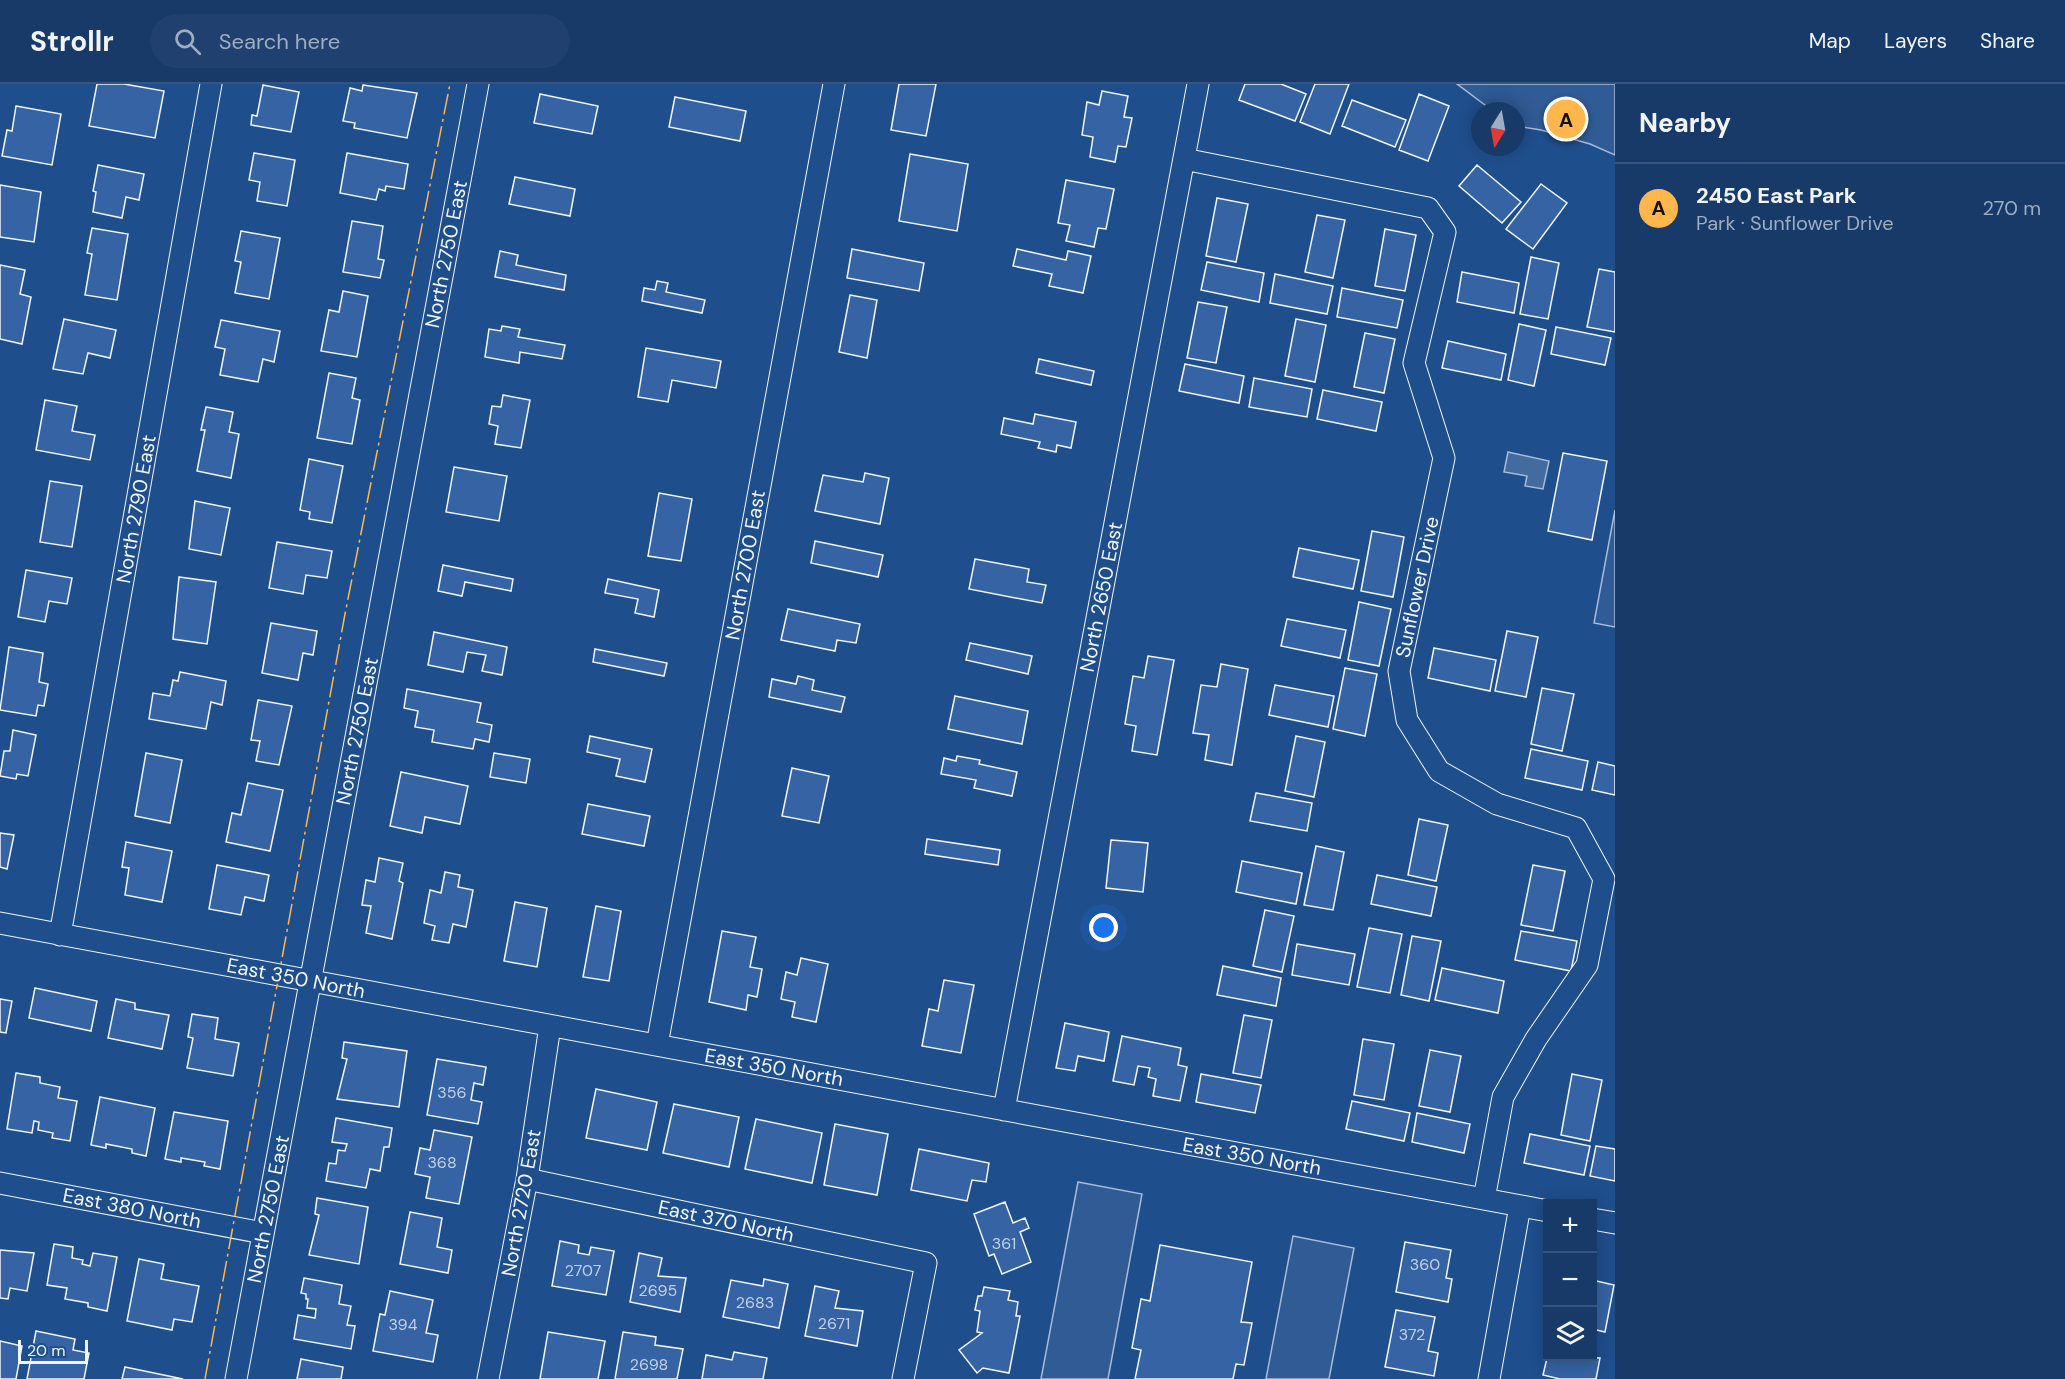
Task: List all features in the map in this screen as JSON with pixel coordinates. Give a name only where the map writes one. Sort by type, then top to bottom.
[{"type":"street","name":"North 2790 East","points":[[60,935],[211,84]]},
{"type":"street","name":"North 2750 East","points":[[236,1379],[478,84]]},
{"type":"street","name":"North 2700 East","points":[[657,1046],[834,84]]},
{"type":"street","name":"North 2650 East","points":[[1004,1110],[1198,84]]},
{"type":"street","name":"Sunflower Drive","points":[[1184,159],[1428,208],[1445,232],[1414,363],[1444,458],[1399,670],[1407,720],[1438,771],[1497,804],[1576,828],[1604,879],[1587,965],[1536,1039],[1503,1097],[1484,1199]]},
{"type":"street","name":"East 350 North","points":[[0,923],[1543,1210]]},
{"type":"street","name":"North 2720 East","points":[[488,1379],[527,1179],[550,1026]]},
{"type":"street","name":"East 370 North","points":[[527,1179],[926,1263],[903,1379]]},
{"type":"street","name":"East 380 North","points":[[0,1183],[263,1233]]},
{"type":"street","points":[[1489,1379],[1520,1206]]},
{"type":"street","points":[[1597,1220],[1615,1224]]},
{"type":"shaded area","points":[[1457,84],[1615,84],[1615,155],[1590,144],[1525,127],[1525,102],[1481,102]]},
{"type":"shaded area","points":[[1508,452],[1549,461],[1543,489],[1525,486],[1527,476],[1504,472]]},
{"type":"shaded area","points":[[1615,510],[1615,627],[1594,623]]},
{"type":"shaded area","points":[[1078,1182],[1142,1194],[1108,1379],[1041,1379]]},
{"type":"shaded area","points":[[1293,1236],[1354,1248],[1329,1379],[1266,1379]]},
{"type":"building","points":[[97,84],[124,84],[164,91],[155,138],[89,126]]},
{"type":"building","points":[[899,84],[936,84],[926,136],[891,130]]},
{"type":"building","points":[[1245,84],[1281,84],[1306,94],[1295,121],[1239,100]]},
{"type":"building","points":[[1315,84],[1349,84],[1330,134],[1300,122]]},
{"type":"building","points":[[263,85],[299,92],[291,132],[251,125],[252,115],[257,116]]},
{"type":"building","points":[[363,85],[417,93],[407,138],[354,128],[355,123],[343,121],[350,88],[362,91]]},
{"type":"building","points":[[1102,91],[1128,96],[1124,117],[1132,118],[1126,147],[1118,146],[1115,162],[1090,157],[1093,137],[1082,135],[1087,102],[1099,105]]},
{"type":"building","points":[[540,94],[598,106],[592,134],[534,123]]},
{"type":"building","points":[[1419,94],[1449,106],[1428,161],[1399,150]]},
{"type":"building","points":[[675,97],[746,111],[740,141],[669,127]]},
{"type":"building","points":[[1352,100],[1406,120],[1395,147],[1342,126]]},
{"type":"building","points":[[16,106],[61,114],[52,165],[2,156],[7,130],[12,131]]},
{"type":"building","points":[[254,153],[295,160],[287,206],[257,201],[260,182],[249,180]]},
{"type":"building","points":[[347,153],[408,164],[404,189],[386,186],[385,191],[379,189],[376,200],[340,193]]},
{"type":"building","points":[[910,154],[968,164],[957,231],[899,221]]},
{"type":"building","points":[[98,165],[144,174],[139,200],[126,197],[122,218],[93,212],[96,192],[93,191]]},
{"type":"building","points":[[1477,165],[1521,202],[1502,223],[1459,186]]},
{"type":"building","points":[[515,177],[575,189],[570,216],[509,204]]},
{"type":"building","points":[[1066,180],[1114,189],[1106,229],[1098,228],[1094,247],[1066,241],[1070,225],[1058,223]]},
{"type":"building","points":[[1541,184],[1567,203],[1533,249],[1506,229]]},
{"type":"building","points":[[0,185],[41,192],[34,242],[0,237]]},
{"type":"building","points":[[1217,198],[1248,204],[1236,262],[1206,256]]},
{"type":"building","points":[[1317,215],[1345,220],[1333,278],[1305,272]]},
{"type":"building","points":[[352,221],[383,226],[378,259],[384,260],[380,278],[343,272]]},
{"type":"building","points":[[92,228],[128,234],[117,300],[85,295],[92,254],[87,253]]},
{"type":"building","points":[[1385,229],[1416,235],[1405,291],[1375,286]]},
{"type":"building","points":[[241,231],[280,238],[269,299],[235,293],[241,262],[235,261]]},
{"type":"building","points":[[852,249],[924,263],[919,291],[847,278]]},
{"type":"building","points":[[1017,249],[1066,260],[1068,251],[1091,256],[1083,293],[1049,286],[1052,274],[1013,266]]},
{"type":"building","points":[[500,251],[518,255],[516,265],[566,275],[564,290],[495,277]]},
{"type":"building","points":[[1531,257],[1559,263],[1548,319],[1520,314]]},
{"type":"building","points":[[1207,262],[1264,273],[1259,302],[1201,290]]},
{"type":"building","points":[[0,265],[25,270],[20,294],[31,297],[22,344],[0,339]]},
{"type":"building","points":[[1599,269],[1615,272],[1615,332],[1587,327]]},
{"type":"building","points":[[1462,272],[1519,283],[1514,313],[1457,302]]},
{"type":"building","points":[[1275,274],[1333,286],[1327,314],[1270,303]]},
{"type":"building","points":[[657,281],[668,283],[666,292],[705,300],[702,313],[642,301],[644,288],[655,290]]},
{"type":"building","points":[[1342,288],[1403,300],[1397,328],[1337,317]]},
{"type":"building","points":[[343,291],[368,296],[357,357],[321,351],[329,310],[339,312]]},
{"type":"building","points":[[850,295],[877,300],[867,358],[839,352]]},
{"type":"building","points":[[1198,302],[1227,307],[1216,363],[1187,358]]},
{"type":"building","points":[[64,319],[116,330],[110,358],[88,353],[83,374],[53,369]]},
{"type":"building","points":[[1296,319],[1326,325],[1315,382],[1285,376]]},
{"type":"building","points":[[221,320],[280,331],[274,362],[263,359],[258,382],[220,375],[225,349],[215,347]]},
{"type":"building","points":[[1519,324],[1546,330],[1534,386],[1508,380]]},
{"type":"building","points":[[502,326],[520,329],[518,337],[565,345],[562,359],[520,352],[519,363],[485,357],[489,329],[501,331]]},
{"type":"building","points":[[1556,327],[1611,338],[1605,365],[1551,354]]},
{"type":"building","points":[[1365,333],[1395,339],[1384,393],[1354,387]]},
{"type":"building","points":[[1448,341],[1506,354],[1501,380],[1442,368]]},
{"type":"building","points":[[646,348],[721,361],[716,388],[672,380],[668,402],[638,397]]},
{"type":"building","points":[[1039,359],[1094,371],[1091,385],[1036,373]]},
{"type":"building","points":[[1185,364],[1244,376],[1239,403],[1179,391]]},
{"type":"building","points":[[329,373],[356,378],[352,398],[360,400],[352,444],[317,438]]},
{"type":"building","points":[[1254,378],[1312,389],[1307,417],[1249,407]]},
{"type":"building","points":[[1323,390],[1382,402],[1376,431],[1317,419]]},
{"type":"building","points":[[503,395],[530,400],[521,448],[495,444],[498,426],[489,424],[492,406],[501,407]]},
{"type":"building","points":[[45,400],[77,406],[72,431],[95,435],[90,460],[36,450]]},
{"type":"building","points":[[206,407],[233,412],[229,432],[239,434],[231,478],[197,471],[205,430],[201,430]]},
{"type":"building","points":[[1035,414],[1076,422],[1071,448],[1057,445],[1056,452],[1038,448],[1040,442],[1001,434],[1004,418],[1033,424]]},
{"type":"building","points":[[1563,453],[1607,461],[1592,540],[1548,531]]},
{"type":"building","points":[[309,459],[343,466],[332,523],[309,519],[310,512],[300,510]]},
{"type":"building","points":[[454,467],[507,476],[499,521],[446,512]]},
{"type":"building","points":[[865,473],[889,478],[880,524],[815,511],[823,475],[863,482]]},
{"type":"building","points":[[50,481],[82,486],[72,547],[40,542]]},
{"type":"building","points":[[659,493],[692,499],[681,561],[648,556]]},
{"type":"building","points":[[195,501],[230,508],[221,555],[189,549]]},
{"type":"building","points":[[1372,531],[1404,537],[1393,597],[1361,591]]},
{"type":"building","points":[[815,541],[883,555],[878,577],[811,563]]},
{"type":"building","points":[[277,542],[332,551],[327,578],[306,575],[303,594],[269,588]]},
{"type":"building","points":[[1299,548],[1359,560],[1353,589],[1293,577]]},
{"type":"building","points":[[975,559],[1029,569],[1027,582],[1046,585],[1042,603],[969,589]]},
{"type":"building","points":[[443,565],[513,579],[511,591],[465,582],[462,596],[438,591]]},
{"type":"building","points":[[26,570],[72,578],[67,604],[49,601],[45,622],[18,617]]},
{"type":"building","points":[[179,577],[216,582],[207,644],[173,639]]},
{"type":"building","points":[[608,579],[659,590],[654,617],[635,613],[638,599],[605,593]]},
{"type":"building","points":[[1359,602],[1391,609],[1379,666],[1348,660]]},
{"type":"building","points":[[788,609],[860,624],[856,643],[837,640],[835,651],[781,640]]},
{"type":"building","points":[[1287,619],[1346,630],[1340,658],[1281,646]]},
{"type":"building","points":[[271,623],[317,631],[313,655],[303,653],[298,680],[262,673]]},
{"type":"building","points":[[1507,631],[1538,637],[1526,697],[1495,691]]},
{"type":"building","points":[[434,632],[507,647],[502,675],[482,671],[486,655],[467,652],[463,672],[428,665]]},
{"type":"building","points":[[970,643],[1032,656],[1028,674],[966,660]]},
{"type":"building","points":[[9,647],[43,653],[39,682],[48,684],[44,706],[38,705],[36,716],[0,710]]},
{"type":"building","points":[[1434,648],[1496,660],[1490,691],[1428,678]]},
{"type":"building","points":[[595,649],[667,663],[664,676],[593,662]]},
{"type":"building","points":[[1148,656],[1174,660],[1157,755],[1132,751],[1136,726],[1125,724],[1133,676],[1144,678]]},
{"type":"building","points":[[1221,664],[1248,669],[1232,765],[1205,760],[1209,735],[1193,733],[1201,685],[1217,687]]},
{"type":"building","points":[[1345,668],[1377,674],[1365,736],[1333,729]]},
{"type":"building","points":[[180,672],[226,681],[222,705],[211,702],[206,729],[149,719],[153,693],[170,696],[173,680],[178,681]]},
{"type":"building","points":[[798,676],[814,680],[812,690],[845,697],[841,712],[769,697],[772,679],[796,684]]},
{"type":"building","points":[[1275,685],[1334,696],[1328,727],[1269,715]]},
{"type":"building","points":[[1542,688],[1574,694],[1562,751],[1531,744]]},
{"type":"building","points":[[407,689],[481,703],[477,722],[492,725],[489,742],[475,739],[473,749],[432,742],[434,730],[415,727],[418,711],[404,708]]},
{"type":"building","points":[[955,696],[1028,711],[1022,744],[948,729]]},
{"type":"building","points":[[258,700],[292,706],[279,765],[256,761],[260,741],[251,740]]},
{"type":"building","points":[[13,730],[36,735],[28,776],[17,774],[16,779],[0,776],[4,751],[10,751]]},
{"type":"building","points":[[590,736],[652,749],[645,782],[616,776],[620,759],[587,752]]},
{"type":"building","points":[[1296,736],[1325,742],[1314,797],[1285,791]]},
{"type":"building","points":[[1531,749],[1588,761],[1582,790],[1525,778]]},
{"type":"building","points":[[146,753],[182,760],[170,823],[135,816]]},
{"type":"building","points":[[494,753],[530,759],[526,783],[490,777]]},
{"type":"building","points":[[957,756],[980,760],[979,764],[1017,772],[1012,796],[974,788],[976,780],[941,774],[944,758],[956,761]]},
{"type":"building","points":[[1598,762],[1615,766],[1615,795],[1592,790]]},
{"type":"building","points":[[792,768],[829,776],[819,823],[782,816]]},
{"type":"building","points":[[401,772],[468,786],[460,824],[425,817],[422,833],[390,826]]},
{"type":"building","points":[[248,783],[283,790],[270,851],[226,842],[232,813],[241,815]]},
{"type":"building","points":[[1256,793],[1312,803],[1307,831],[1250,821]]},
{"type":"building","points":[[588,804],[650,816],[644,846],[582,834]]},
{"type":"building","points":[[1419,819],[1448,825],[1436,881],[1408,875]]},
{"type":"building","points":[[0,833],[14,835],[7,869],[0,867]]},
{"type":"building","points":[[927,839],[1000,850],[998,865],[925,854]]},
{"type":"building","points":[[1111,840],[1148,843],[1143,892],[1106,888]]},
{"type":"building","points":[[126,842],[172,851],[162,902],[125,895],[129,868],[122,867]]},
{"type":"building","points":[[1316,846],[1344,852],[1333,910],[1304,905]]},
{"type":"building","points":[[379,858],[403,863],[399,881],[403,883],[392,939],[366,933],[371,906],[362,905],[366,880],[375,882]]},
{"type":"building","points":[[1242,861],[1302,873],[1296,904],[1236,892]]},
{"type":"building","points":[[217,865],[269,875],[264,901],[245,897],[241,915],[209,909]]},
{"type":"building","points":[[1533,865],[1565,871],[1553,931],[1521,925]]},
{"type":"building","points":[[445,872],[460,875],[458,887],[473,890],[466,927],[453,924],[449,943],[432,940],[435,926],[424,923],[430,890],[441,893]]},
{"type":"building","points":[[1377,875],[1437,887],[1431,916],[1371,904]]},
{"type":"building","points":[[515,902],[547,908],[537,967],[504,961]]},
{"type":"building","points":[[596,906],[621,911],[609,981],[583,977]]},
{"type":"building","points":[[1265,910],[1294,916],[1282,972],[1253,966]]},
{"type":"building","points":[[1369,928],[1402,934],[1390,993],[1357,987]]},
{"type":"building","points":[[722,931],[756,937],[750,967],[762,969],[757,997],[748,995],[746,1010],[709,1002]]},
{"type":"building","points":[[1521,931],[1577,941],[1571,971],[1515,960]]},
{"type":"building","points":[[1412,936],[1441,941],[1429,1001],[1401,995]]},
{"type":"building","points":[[1297,944],[1355,954],[1349,985],[1292,975]]},
{"type":"building","points":[[801,958],[828,964],[816,1022],[792,1017],[795,1002],[781,999],[786,972],[797,975]]},
{"type":"building","points":[[1223,966],[1281,978],[1276,1006],[1217,995]]},
{"type":"building","points":[[1442,968],[1504,981],[1498,1013],[1435,1000]]},
{"type":"building","points":[[944,980],[974,985],[961,1053],[922,1046],[929,1009],[938,1011]]},
{"type":"building","points":[[35,988],[97,1001],[91,1031],[29,1018]]},
{"type":"building","points":[[0,999],[12,1001],[6,1033],[0,1032]]},
{"type":"building","points":[[116,999],[135,1003],[135,1009],[169,1015],[162,1049],[108,1038]]},
{"type":"building","points":[[192,1014],[218,1018],[215,1039],[239,1043],[233,1076],[187,1068],[193,1038],[188,1037]]},
{"type":"building","points":[[1244,1015],[1272,1020],[1261,1078],[1233,1073]]},
{"type":"building","points":[[1065,1023],[1109,1032],[1104,1061],[1078,1056],[1075,1071],[1056,1068]]},
{"type":"building","points":[[1122,1036],[1181,1048],[1178,1065],[1187,1067],[1180,1101],[1153,1096],[1156,1079],[1148,1077],[1150,1068],[1138,1066],[1134,1085],[1113,1081]]},
{"type":"building","points":[[1363,1039],[1394,1044],[1384,1100],[1354,1095]]},
{"type":"building","points":[[344,1042],[407,1051],[399,1107],[337,1099],[347,1059],[342,1058]]},
{"type":"building","points":[[1430,1050],[1461,1056],[1450,1112],[1419,1106]]},
{"type":"building","points":[[437,1059],[486,1067],[483,1085],[474,1083],[471,1100],[482,1102],[478,1124],[427,1115]]},
{"type":"building","points":[[16,1073],[40,1077],[40,1083],[60,1087],[58,1098],[77,1101],[70,1141],[52,1138],[53,1133],[38,1130],[39,1122],[34,1121],[32,1133],[7,1129]]},
{"type":"building","points":[[1201,1074],[1261,1085],[1255,1113],[1196,1102]]},
{"type":"building","points":[[1572,1074],[1602,1080],[1590,1141],[1561,1135]]},
{"type":"building","points":[[596,1089],[657,1102],[647,1150],[586,1138]]},
{"type":"building","points":[[100,1097],[155,1108],[146,1156],[132,1153],[132,1149],[106,1144],[106,1148],[91,1145]]},
{"type":"building","points":[[1352,1101],[1410,1113],[1404,1141],[1346,1129]]},
{"type":"building","points":[[674,1104],[739,1117],[729,1167],[663,1153]]},
{"type":"building","points":[[174,1112],[228,1121],[220,1169],[204,1166],[205,1162],[181,1158],[181,1162],[165,1159]]},
{"type":"building","points":[[1417,1113],[1470,1124],[1464,1153],[1412,1142]]},
{"type":"building","points":[[336,1118],[392,1128],[389,1147],[384,1147],[380,1171],[370,1169],[366,1188],[326,1181],[329,1163],[336,1164],[338,1150],[345,1151],[347,1144],[332,1142]]},
{"type":"building","points":[[756,1119],[822,1133],[812,1183],[745,1169]]},
{"type":"building","points":[[835,1124],[888,1134],[877,1195],[824,1185]]},
{"type":"building","points":[[434,1130],[472,1137],[459,1204],[426,1198],[430,1177],[415,1174],[420,1148],[430,1150]]},
{"type":"building","points":[[1530,1134],[1590,1146],[1584,1175],[1524,1163]]},
{"type":"building","points":[[1596,1146],[1615,1149],[1615,1181],[1590,1176]]},
{"type":"building","points":[[919,1149],[989,1163],[986,1182],[972,1180],[967,1201],[911,1190]]},
{"type":"building","points":[[317,1198],[368,1207],[359,1264],[309,1255],[319,1215],[315,1214]]},
{"type":"building","points":[[1005,1202],[1013,1223],[1025,1218],[1029,1228],[1020,1232],[1031,1262],[1002,1274],[994,1254],[989,1256],[974,1214]]},
{"type":"building","points":[[410,1212],[442,1218],[437,1247],[452,1250],[448,1273],[400,1264]]},
{"type":"building","points":[[560,1241],[579,1245],[578,1253],[589,1255],[591,1247],[614,1251],[606,1295],[552,1286]]},
{"type":"building","points":[[1405,1242],[1451,1250],[1446,1278],[1452,1279],[1448,1302],[1396,1292]]},
{"type":"building","points":[[54,1244],[73,1247],[72,1258],[83,1260],[82,1264],[90,1266],[93,1253],[117,1257],[107,1311],[88,1307],[88,1303],[65,1299],[67,1288],[47,1285]]},
{"type":"building","points":[[1160,1245],[1252,1262],[1241,1322],[1252,1323],[1244,1365],[1236,1364],[1233,1379],[1135,1379],[1141,1350],[1132,1348],[1141,1299],[1150,1301]]},
{"type":"building","points":[[0,1250],[34,1253],[27,1291],[10,1288],[8,1299],[0,1298]]},
{"type":"building","points":[[639,1253],[662,1258],[658,1276],[686,1278],[680,1312],[630,1302]]},
{"type":"building","points":[[139,1259],[164,1264],[161,1279],[199,1286],[192,1322],[174,1319],[172,1330],[127,1321]]},
{"type":"building","points":[[304,1278],[342,1285],[339,1304],[351,1306],[347,1325],[355,1326],[351,1349],[294,1339],[298,1315],[315,1318],[316,1309],[307,1308],[306,1294],[301,1293]]},
{"type":"building","points":[[764,1279],[788,1284],[779,1328],[723,1317],[731,1280],[763,1286]]},
{"type":"building","points":[[1597,1281],[1614,1285],[1605,1332],[1597,1330]]},
{"type":"building","points":[[815,1286],[839,1291],[835,1308],[863,1311],[857,1346],[805,1336]]},
{"type":"building","points":[[984,1287],[1010,1291],[1008,1300],[1018,1302],[1016,1316],[1020,1316],[1009,1373],[983,1368],[977,1373],[959,1350],[982,1333],[977,1332],[980,1311],[975,1310],[978,1296],[982,1296]]},
{"type":"building","points":[[390,1291],[433,1300],[426,1333],[438,1335],[433,1362],[373,1351],[380,1314],[385,1315]]},
{"type":"building","points":[[1396,1310],[1435,1317],[1428,1351],[1438,1353],[1434,1376],[1385,1367]]},
{"type":"building","points":[[36,1331],[75,1339],[73,1350],[89,1353],[84,1379],[27,1379]]},
{"type":"building","points":[[548,1332],[605,1341],[598,1379],[540,1379]]},
{"type":"building","points":[[623,1332],[656,1337],[655,1345],[683,1349],[677,1379],[615,1379]]},
{"type":"building","points":[[0,1341],[22,1346],[16,1379],[0,1379]]},
{"type":"building","points":[[734,1352],[767,1358],[763,1379],[702,1379],[706,1355],[732,1360]]},
{"type":"building","points":[[1597,1358],[1600,1358],[1596,1379],[1560,1379],[1543,1375],[1546,1361],[1597,1361]]},
{"type":"building","points":[[301,1359],[343,1367],[341,1379],[297,1379]]},
{"type":"building","points":[[125,1367],[183,1379],[122,1379]]},
{"type":"power","points":[[205,1379],[345,614],[450,84]]},
{"type":"place","name":"2450 East Park","points":[[1566,119]]}]
